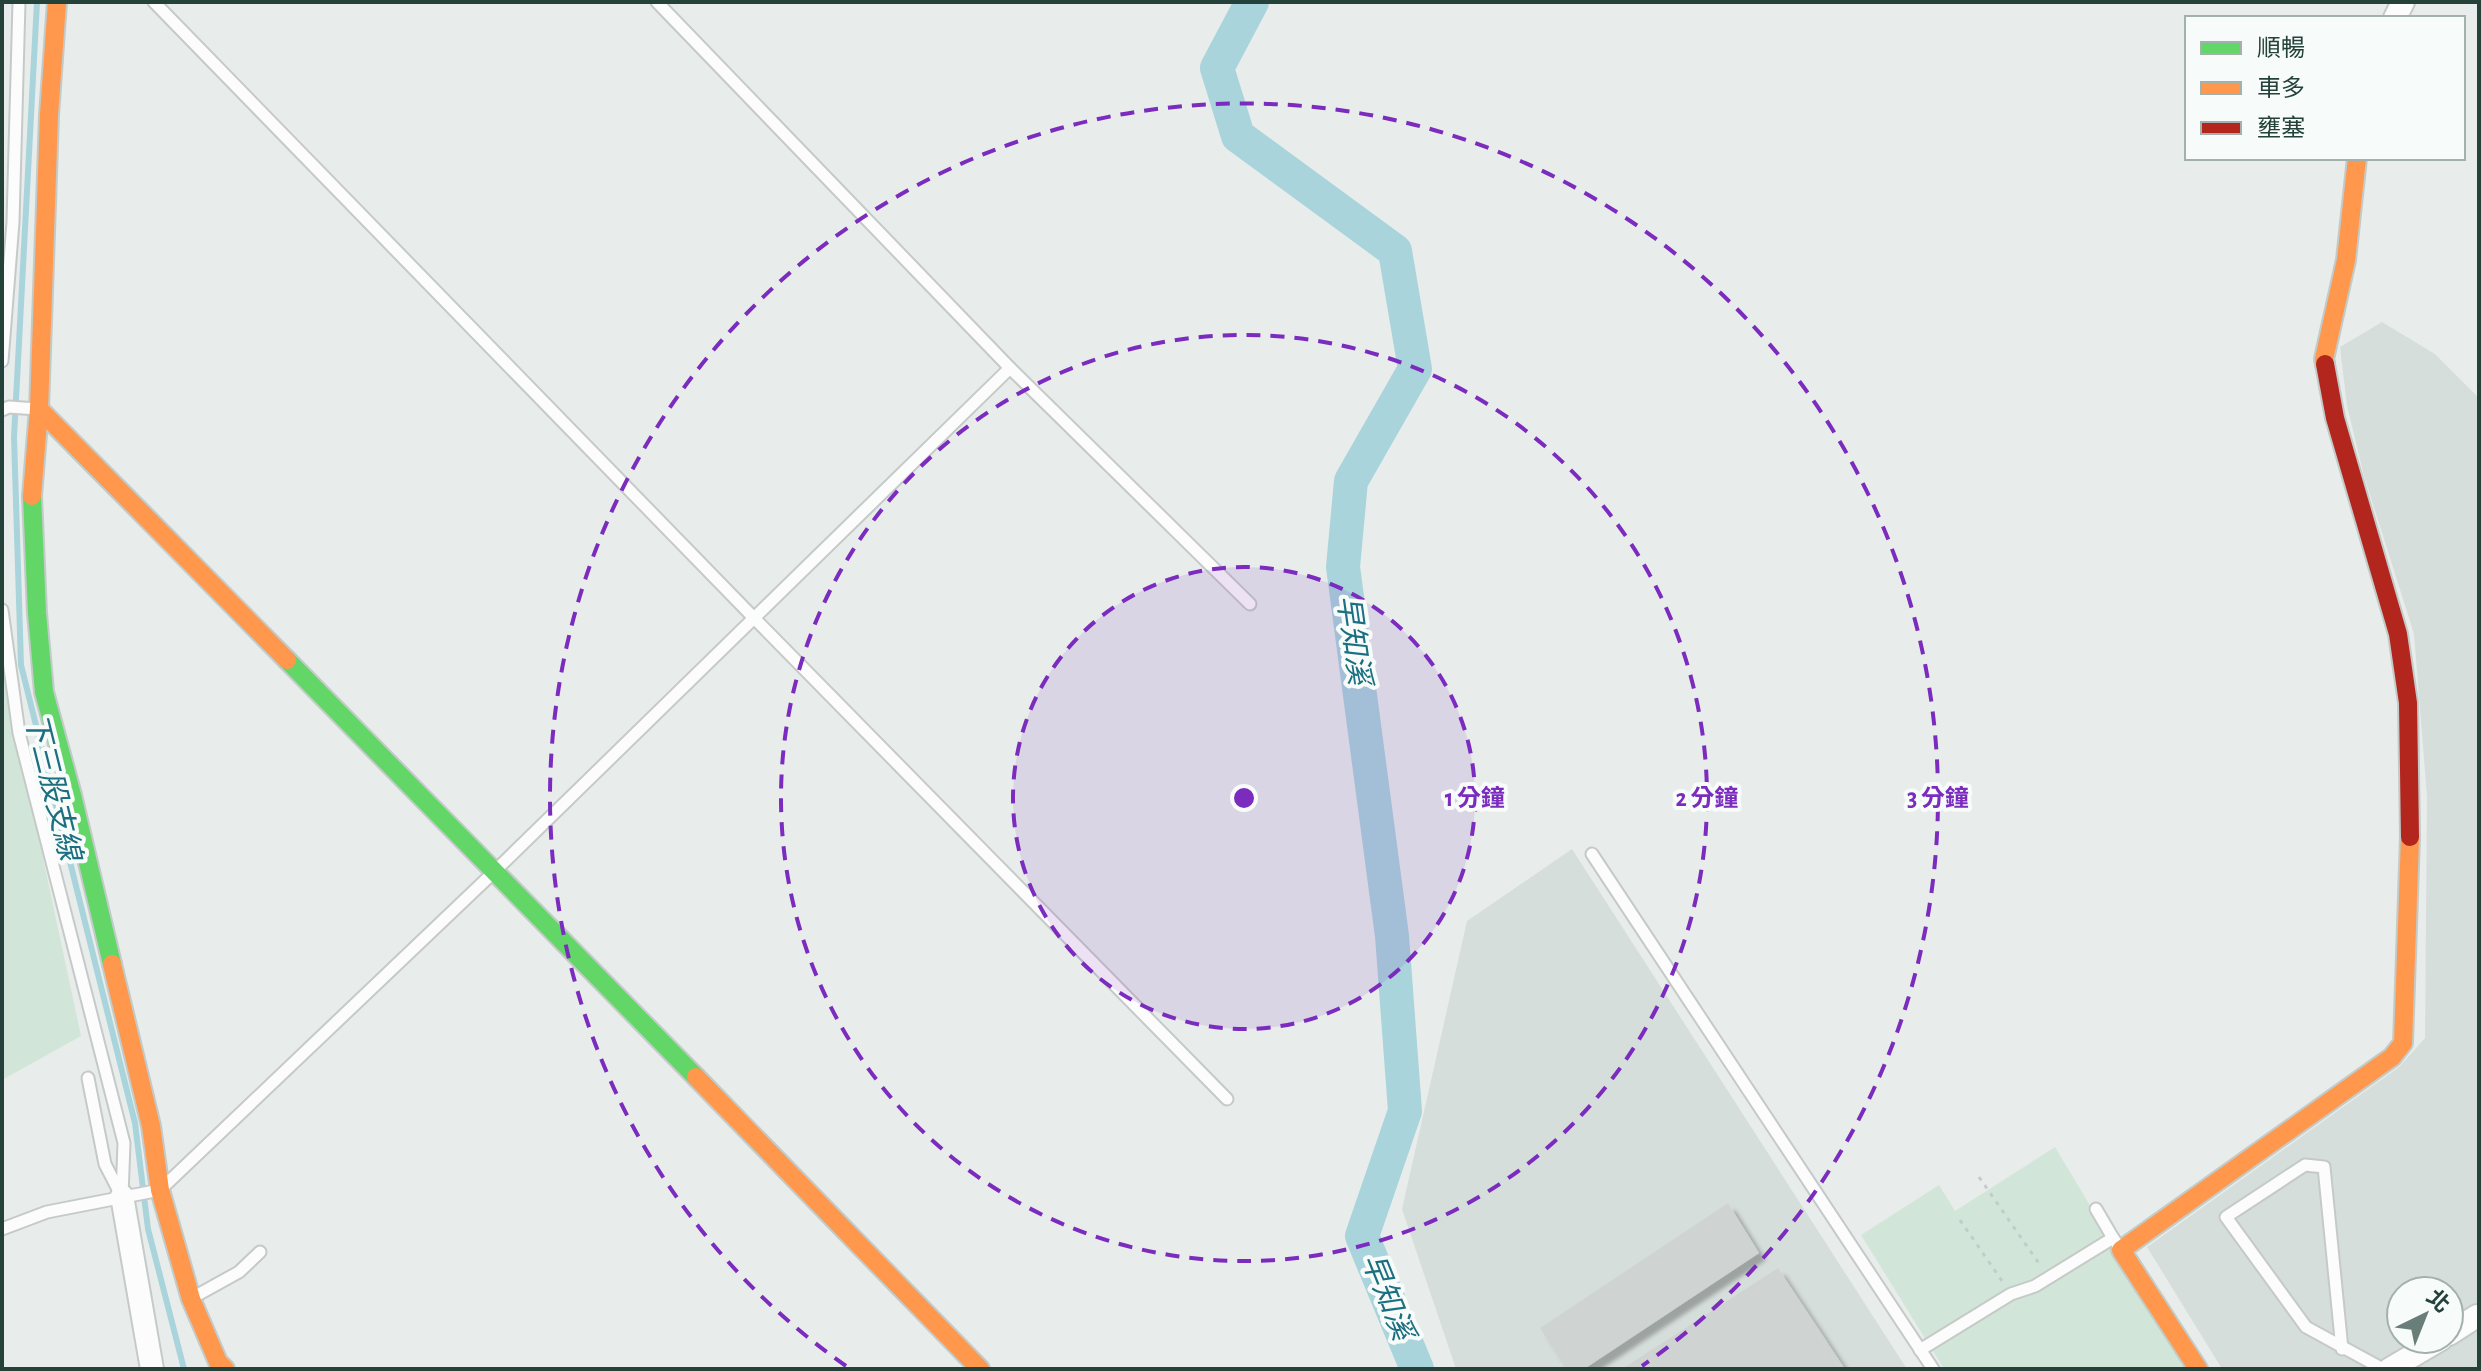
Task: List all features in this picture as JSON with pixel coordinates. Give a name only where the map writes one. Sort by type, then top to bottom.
[{"type":"street","points":[[57,2],[32,494],[44,692],[72,795],[144,1096],[160,1190],[191,1299],[218,1362],[225,1369]]},
{"type":"street","points":[[2198,1369],[2117,1244],[2392,1057],[2403,1043],[2411,806],[2408,703],[2398,634],[2335,418],[2324,359],[2346,260],[2357,160]]},
{"type":"street","points":[[34,409],[495,871],[980,1369]]},
{"type":"street","points":[[122,1196],[152,1369]]},
{"type":"street","points":[[2390,1369],[2414,1355]]},
{"type":"lane","points":[[2,361],[13,222],[19,2]]},
{"type":"lane","points":[[154,2],[1227,1099]]},
{"type":"lane","points":[[657,2],[1010,368],[1250,604]]},
{"type":"lane","points":[[2,1229],[47,1212],[160,1190],[495,871],[1010,368]]},
{"type":"lane","points":[[5,408],[34,409]]},
{"type":"lane","points":[[2,610],[19,733],[124,1143],[122,1196]]},
{"type":"lane","points":[[1592,854],[1933,1369]]},
{"type":"lane","points":[[88,1078],[105,1164],[122,1196]]},
{"type":"lane","points":[[2342,1349],[2324,1167],[2305,1165],[2226,1217],[2306,1327],[2342,1349],[2383,1369]]},
{"type":"lane","points":[[1920,1350],[2011,1294],[2035,1286],[2117,1244],[2096,1209]]},
{"type":"lane","points":[[191,1299],[239,1272],[260,1252]]},
{"type":"path","points":[[1979,1177],[2049,1278]]},
{"type":"path","points":[[1960,1220],[2011,1294]]},
{"type":"shaded area","points":[[2382,322],[2435,354],[2479,398],[2479,1369],[2222,1369],[2147,1247],[2399,1067],[2425,1038],[2427,797],[2414,634],[2364,476],[2347,406],[2340,347]]},
{"type":"shaded area","points":[[1572,849],[1907,1369],[1456,1369],[1402,1209],[1467,921]]},
{"type":"green space","points":[[2,666],[81,1036],[2,1080]]},
{"type":"green space","points":[[2055,1147],[2188,1369],[1944,1369],[1861,1235],[1939,1185],[1955,1211]]},
{"type":"building","points":[[1728,1203],[1759,1253],[1584,1369],[1566,1369],[1540,1328]]},
{"type":"building","points":[[1778,1268],[1845,1369],[1622,1369]]},
{"type":"waterway","name":"下三股支線","points":[[37,2],[14,437],[21,665],[135,1123],[148,1229],[184,1369]]},
{"type":"waterway","name":"早知溪","points":[[1252,2],[1217,68],[1238,136],[1395,251],[1415,369],[1351,481],[1343,567],[1392,936],[1405,1111],[1362,1236],[1417,1369]]},
{"type":"traffic: fast","points":[[32,496],[44,692],[112,964]]},
{"type":"traffic: fast","points":[[287,660],[696,1077]]},
{"type":"traffic: slow","points":[[32,496],[39,409],[49,115],[57,2]]},
{"type":"traffic: slow","points":[[2325,364],[2346,260],[2357,160]]},
{"type":"traffic: slow","points":[[39,409],[287,660]]},
{"type":"traffic: slow","points":[[2198,1369],[2121,1250],[2392,1057],[2403,1043],[2410,837]]},
{"type":"traffic: slow","points":[[112,964],[151,1126],[160,1190],[191,1299],[218,1362],[225,1369]]},
{"type":"traffic: slow","points":[[696,1077],[980,1369]]},
{"type":"traffic: jam","points":[[2325,364],[2335,418],[2398,634],[2408,703],[2410,837]]}]
